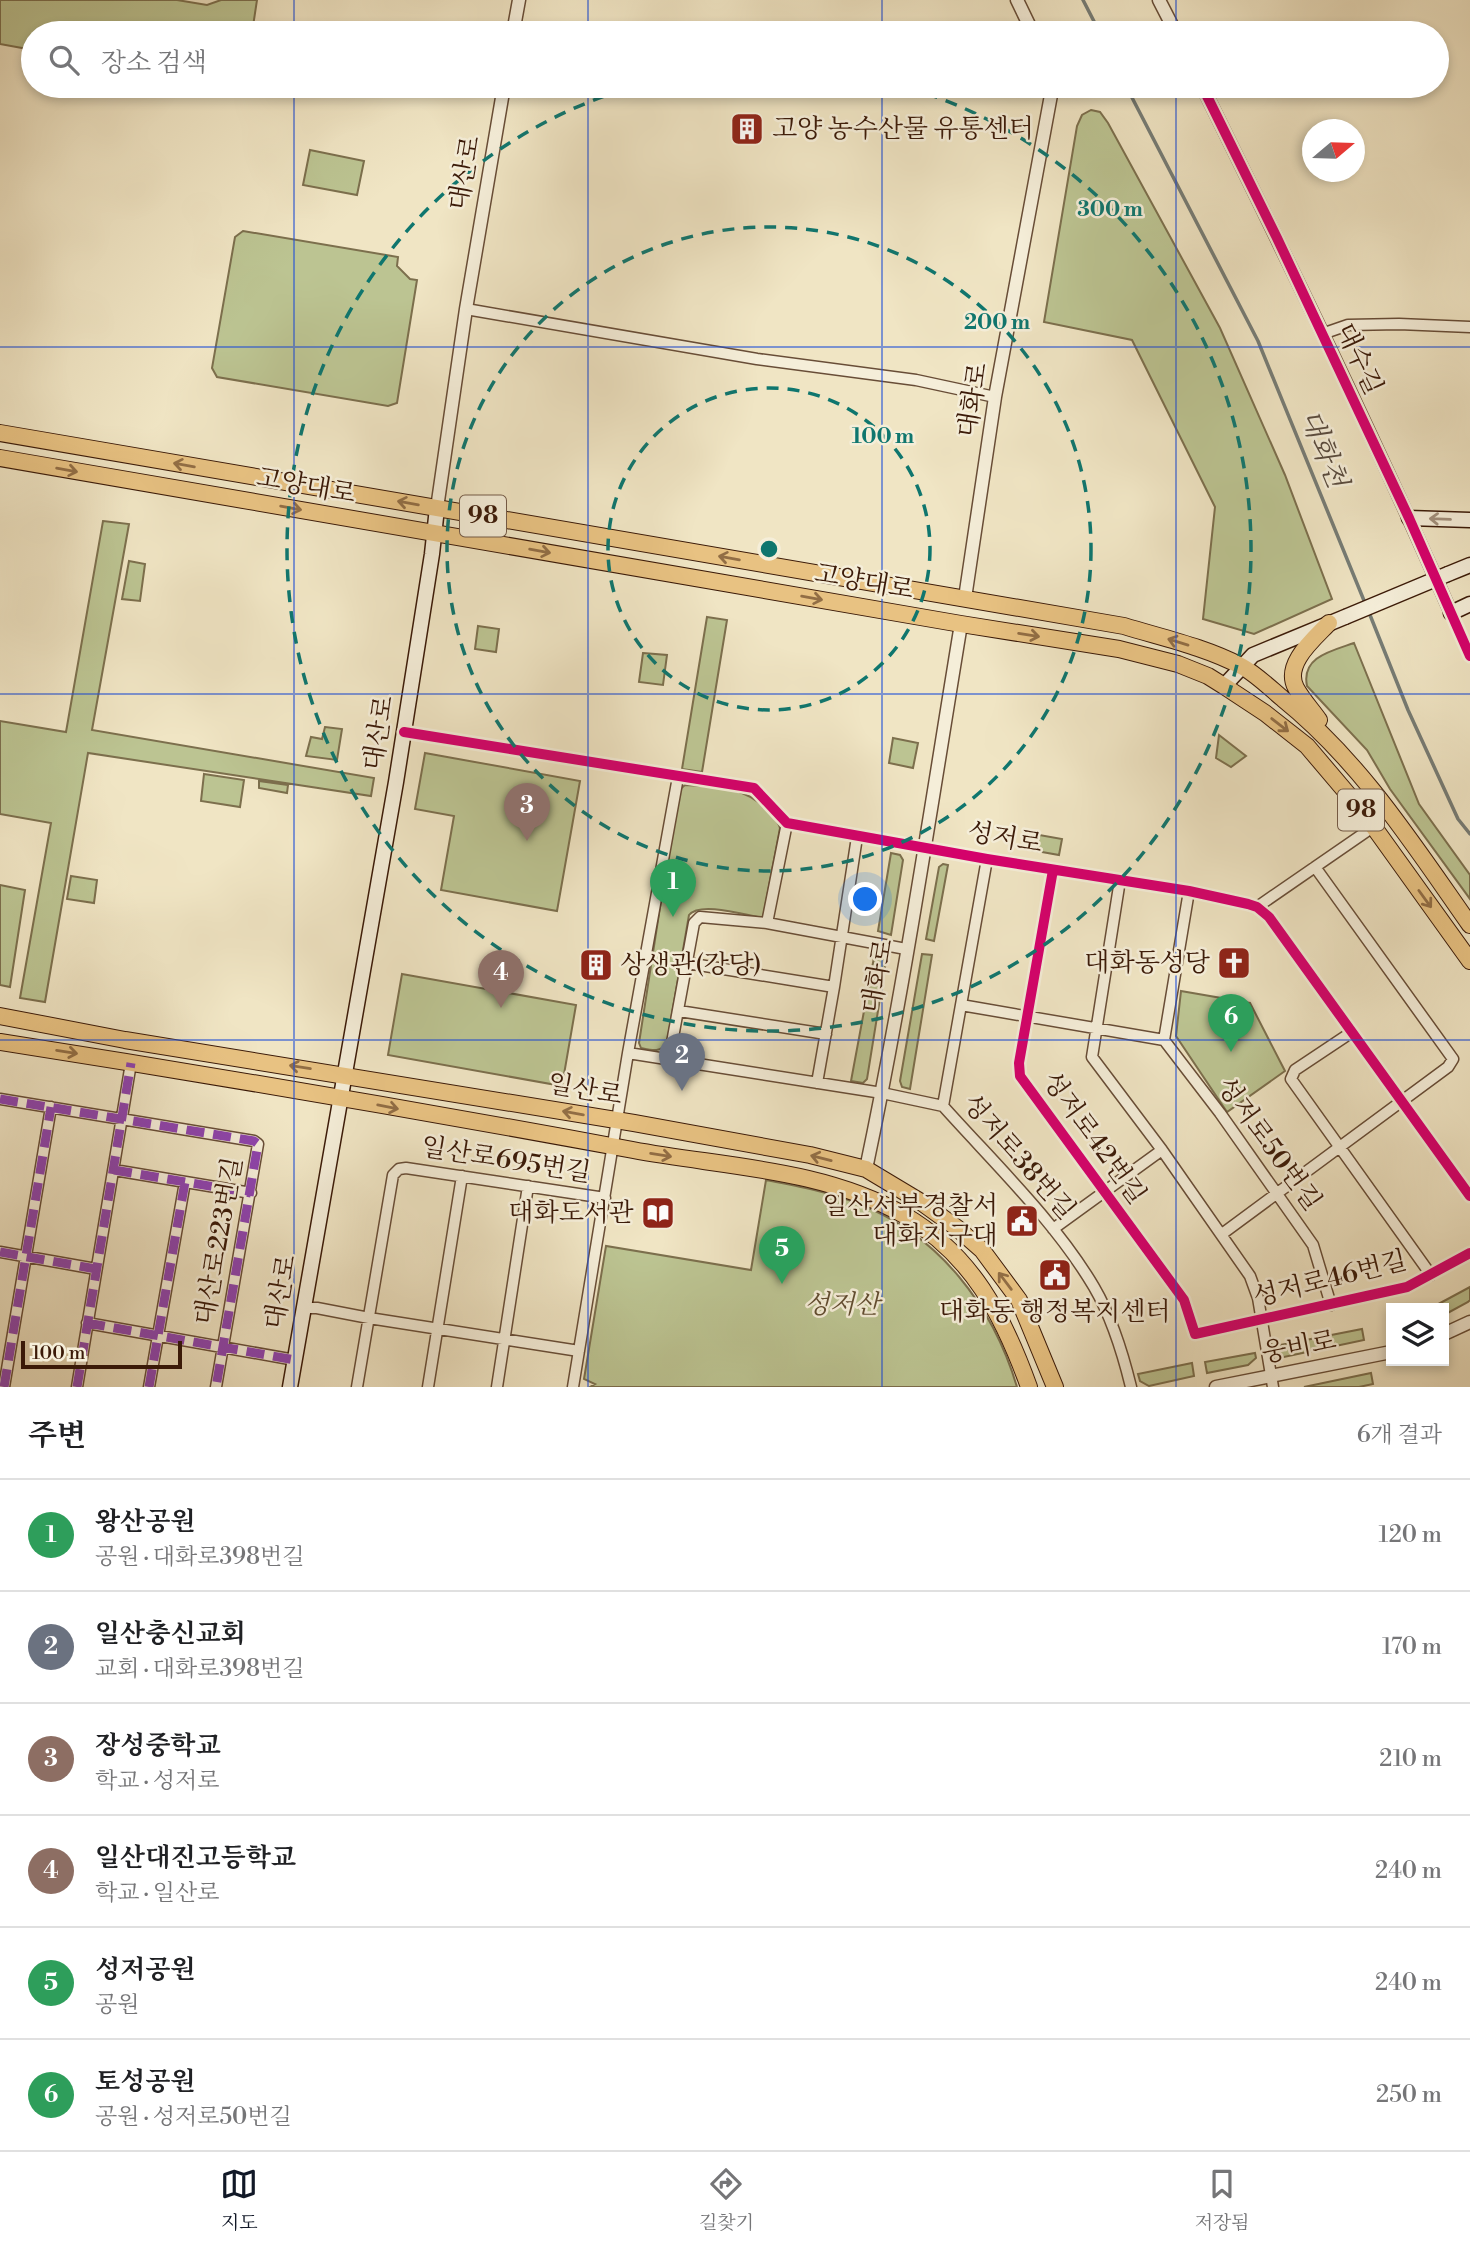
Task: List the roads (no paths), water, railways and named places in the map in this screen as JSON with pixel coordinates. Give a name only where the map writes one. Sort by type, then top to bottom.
[{"type":"main road","name":"고양대로","points":[[0,433],[1124,626],[1209,652],[1242,666],[1311,721],[1343,753],[1377,794],[1470,925]]},
{"type":"main road","name":"고양대로","points":[[0,458],[1119,649],[1178,664],[1208,676],[1224,686],[1265,713],[1307,746],[1373,827],[1470,961]]},
{"type":"main road","name":"대산로","points":[[290,1387],[404,732],[437,508]]},
{"type":"main road","points":[[1409,518],[1470,520]]},
{"type":"main road","points":[[1224,686],[1252,655],[1470,565]]},
{"type":"main road","points":[[1451,613],[1470,604]]},
{"type":"main road","points":[[1337,620],[1297,660],[1293,680],[1343,753]]},
{"type":"main road","name":"일산로","points":[[0,1016],[125,1040],[344,1074],[810,1155],[866,1169],[920,1202],[982,1250],[1019,1300],[1055,1387]]},
{"type":"main road","name":"일산로","points":[[0,1042],[340,1097],[823,1182],[863,1194],[904,1216],[963,1262],[991,1300],[1014,1347],[1029,1387]]},
{"type":"street","points":[[515,21],[519,0]]},
{"type":"street","points":[[1017,0],[1027,21]]},
{"type":"street","points":[[1159,0],[1170,21]]},
{"type":"street","name":"대산로","points":[[437,508],[466,309],[502,98]]},
{"type":"street","name":"대화로","points":[[965,598],[995,397],[1050,98]]},
{"type":"street","name":"대수길","points":[[1208,98],[1409,518],[1470,656]]},
{"type":"street","points":[[466,309],[757,359],[916,380],[995,397]]},
{"type":"street","name":"대수길","points":[[1322,334],[1348,325],[1470,327]]},
{"type":"street","name":"대화로","points":[[866,1169],[925,847],[961,624]]},
{"type":"street","points":[[404,732],[754,788],[787,823],[766,923]]},
{"type":"street","name":"일산로695번길","points":[[573,1387],[628,1052],[678,777]]},
{"type":"street","name":"성저로","points":[[787,823],[987,859],[1189,891],[1257,907]]},
{"type":"street","points":[[1373,827],[1257,907],[1269,917],[1470,1196]]},
{"type":"street","points":[[817,1083],[857,837]]},
{"type":"street","name":"성저로38번길","points":[[987,859],[943,1106],[1052,1229],[1093,1285],[1103,1303],[1131,1387]]},
{"type":"street","points":[[1222,1234],[1402,1103],[1448,1067],[1453,1059],[1315,867]]},
{"type":"street","name":"성저로42번길","points":[[1053,870],[1019,1063],[1020,1076],[1184,1300],[1195,1334]]},
{"type":"street","name":"성저로46번길","points":[[1120,880],[1093,1057],[1250,1276],[1258,1298],[1261,1320]]},
{"type":"street","points":[[961,1005],[1164,1040],[1189,891]]},
{"type":"street","points":[[669,1059],[694,923],[700,917],[766,923],[906,949]]},
{"type":"street","points":[[687,963],[834,987]]},
{"type":"street","points":[[679,1011],[826,1034]]},
{"type":"street","points":[[1353,1032],[1295,1070],[1291,1079],[1431,1275]]},
{"type":"street","name":"성저로50번길","points":[[1164,1040],[1313,1245],[1331,1305]]},
{"type":"street","points":[[628,1052],[882,1093],[943,1106]]},
{"type":"street","points":[[77,1387],[131,1063]]},
{"type":"street","points":[[3,1100],[121,1119]]},
{"type":"street","points":[[4,1387],[51,1107]]},
{"type":"street","name":"대산로223번길","points":[[121,1119],[254,1141],[258,1144],[224,1347]]},
{"type":"street","points":[[1052,1229],[1162,1150]]},
{"type":"street","name":"일산로695번길","points":[[369,1318],[393,1175],[399,1169],[605,1198]]},
{"type":"street","points":[[114,1170],[251,1193]]},
{"type":"street","points":[[428,1387],[462,1176]]},
{"type":"street","points":[[149,1387],[185,1182]]},
{"type":"street","points":[[497,1387],[528,1186]]},
{"type":"street","points":[[0,1252],[96,1269]]},
{"type":"street","name":"성저로46번길","points":[[1195,1334],[1407,1287],[1470,1253]]},
{"type":"street","points":[[303,1308],[317,1308],[579,1351]]},
{"type":"street","points":[[357,1387],[369,1318]]},
{"type":"street","points":[[1261,1320],[1272,1381]]},
{"type":"street","points":[[1449,1332],[1470,1322]]},
{"type":"street","name":"대산로223번길","points":[[87,1323],[295,1360]]},
{"type":"street","points":[[216,1387],[224,1347]]},
{"type":"street","name":"웅비로","points":[[1216,1387],[1272,1381],[1386,1353]]},
{"type":"waterway","name":"대화천","points":[[1083,0],[1094,21]]},
{"type":"waterway","name":"대화천","points":[[1132,98],[1258,341],[1365,603]]},
{"type":"waterway","name":"대화천","points":[[1368,610],[1408,710],[1458,819],[1470,834]]},
{"type":"place","name":"고양 농수산물 유통센터","points":[[747,129]]},
{"type":"place","name":"장성중학교","points":[[527,841]]},
{"type":"place","name":"왕산공원","points":[[673,917]]},
{"type":"place","name":"대화동성당","points":[[1234,963]]},
{"type":"place","name":"상생관(강당)","points":[[596,965]]},
{"type":"place","name":"일산대진고등학교","points":[[501,1008]]},
{"type":"place","name":"토성공원","points":[[1231,1052]]},
{"type":"place","name":"일산충신교회","points":[[682,1091]]},
{"type":"place","name":"대화도서관","points":[[658,1213]]},
{"type":"place","name":"일산서부경찰서 대화지구대","points":[[1022,1221]]},
{"type":"place","name":"대화동 행정복지센터","points":[[1055,1275]]},
{"type":"place","name":"성저공원","points":[[782,1284]]},
{"type":"park label","name":"성저산","points":[[842,1305]]}]
